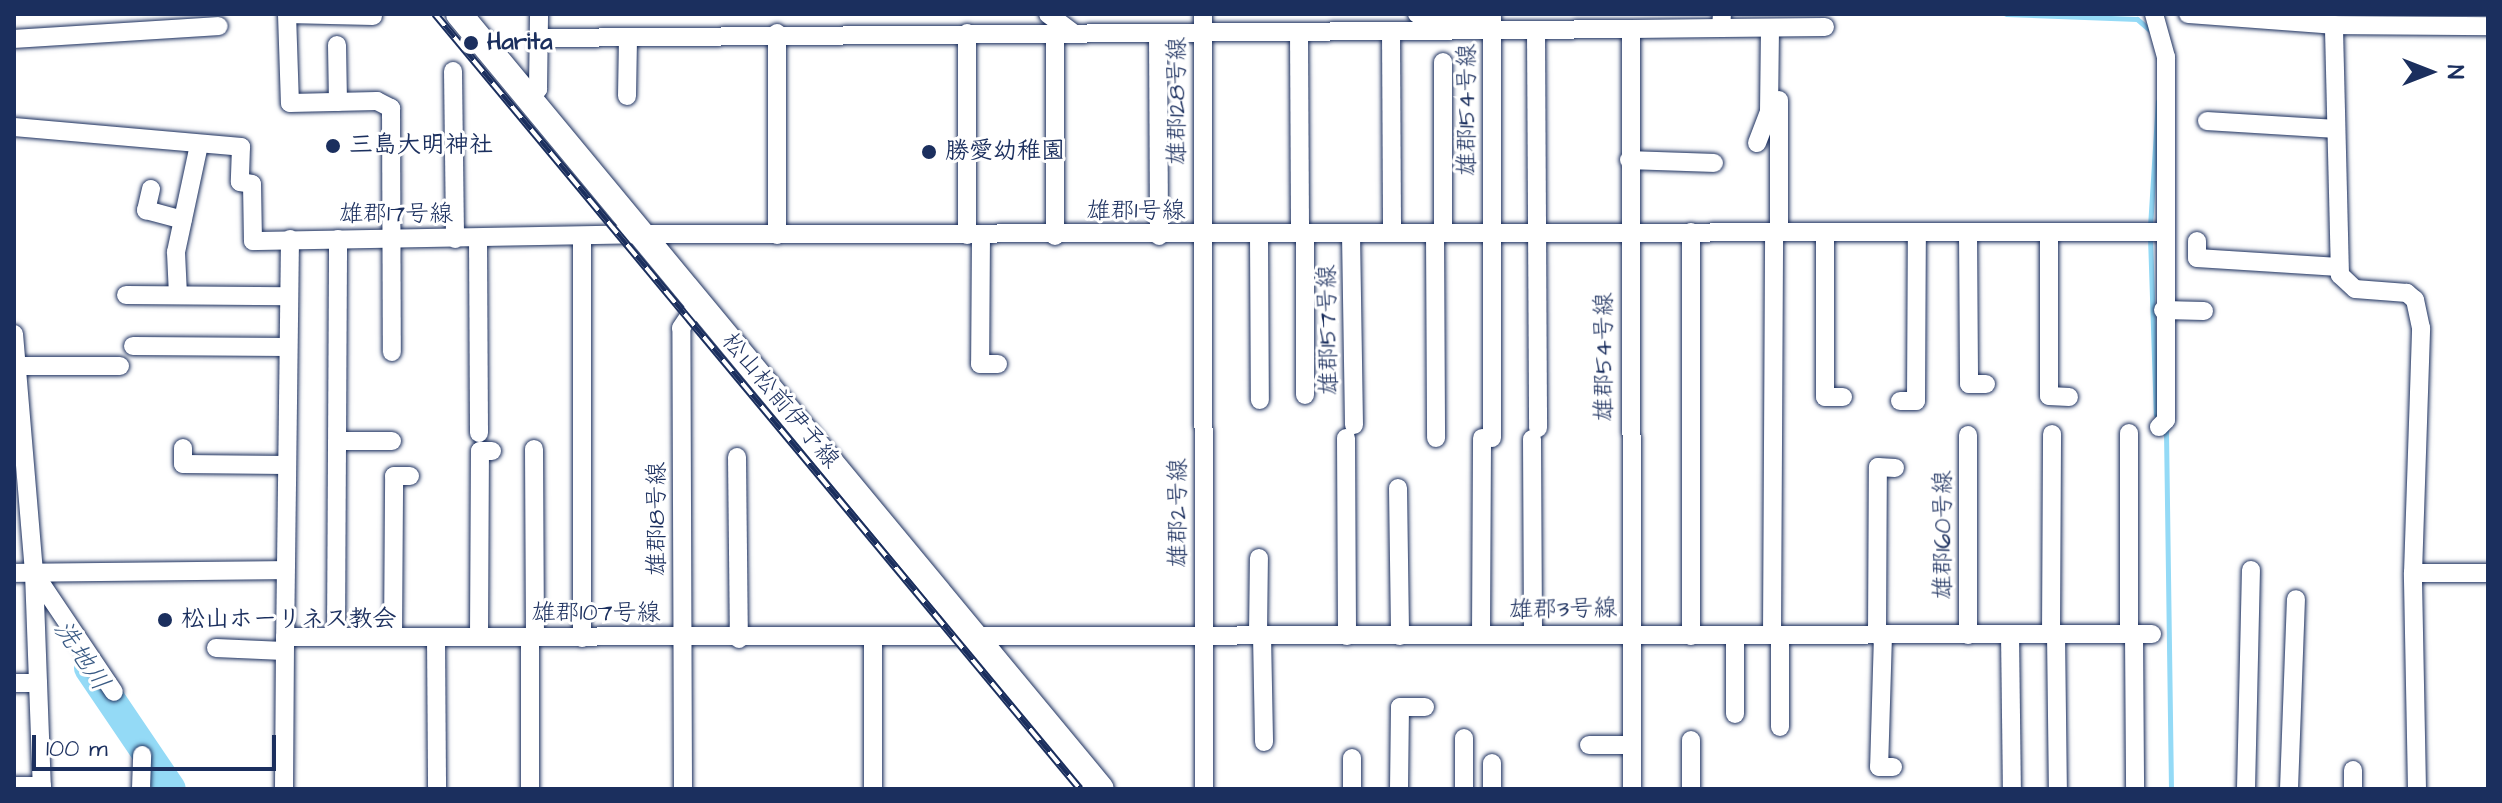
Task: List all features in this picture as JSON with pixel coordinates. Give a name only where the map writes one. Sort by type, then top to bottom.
[{"type":"main road","name":"松山松前伊予線","points":[[459,14],[1101,789]]},
{"type":"street","points":[[363,16],[287,14],[290,103],[377,101],[391,108],[392,352]]},
{"type":"street","points":[[530,99],[538,89],[539,14]]},
{"type":"street","points":[[1048,14],[1064,33],[1055,236]]},
{"type":"street","name":"雄郡154号線","points":[[1417,14],[1496,20],[1481,635]]},
{"type":"street","points":[[2154,14],[2166,47],[2156,232],[2163,310],[2163,423]]},
{"type":"street","points":[[2188,14],[2334,25],[2397,20],[2488,26]]},
{"type":"street","points":[[539,38],[777,33],[1158,33],[1202,23],[1279,23],[1299,32],[1391,31],[1496,20],[1536,30],[1722,21],[1825,27]]},
{"type":"street","points":[[14,39],[134,22],[219,26]]},
{"type":"street","name":"雄郡128号線","points":[[1202,23],[1202,236]]},
{"type":"street","points":[[1757,143],[1769,111],[1775,23]]},
{"type":"street","name":"雄郡54号線","points":[[1632,789],[1629,160],[1636,24]]},
{"type":"street","points":[[2334,25],[2339,267],[2346,285],[2407,293],[2419,311],[2421,441],[2413,573],[2417,789]]},
{"type":"street","points":[[1533,634],[1536,30]]},
{"type":"street","points":[[1391,31],[1392,233]]},
{"type":"street","points":[[1299,32],[1305,395]]},
{"type":"street","points":[[777,33],[777,235]]},
{"type":"street","points":[[967,33],[974,235],[972,302],[980,364],[998,364]]},
{"type":"street","points":[[1158,33],[1159,236]]},
{"type":"street","points":[[627,96],[628,38]]},
{"type":"street","points":[[337,45],[338,102]]},
{"type":"street","points":[[1436,438],[1443,62]]},
{"type":"street","points":[[453,71],[455,239]]},
{"type":"street","points":[[1780,727],[1776,635],[1776,233],[1784,111]]},
{"type":"street","points":[[2207,121],[2336,129]]},
{"type":"street","points":[[14,127],[199,145],[176,252],[178,295]]},
{"type":"street","name":"雄郡17号線","points":[[199,145],[241,147],[240,182],[252,184],[253,241],[582,239],[643,234]]},
{"type":"street","points":[[1629,160],[1714,163]]},
{"type":"street","points":[[151,189],[146,210],[183,220]]},
{"type":"street","name":"雄郡1号線","points":[[643,234],[1202,236],[1629,231],[2156,232]]},
{"type":"street","points":[[1691,232],[1698,405],[1691,636]]},
{"type":"street","points":[[1968,232],[1969,384],[1986,384]]},
{"type":"street","points":[[2049,232],[2058,317],[2049,396],[2069,397]]},
{"type":"street","points":[[1825,233],[1832,315],[1825,397],[1843,397]]},
{"type":"street","points":[[1900,401],[1916,401],[1909,323],[1917,233]]},
{"type":"street","name":"雄郡157号線","points":[[1347,636],[1351,234]]},
{"type":"street","points":[[1259,235],[1260,400]]},
{"type":"street","name":"雄郡2号線","points":[[1202,236],[1204,789]]},
{"type":"street","points":[[284,789],[290,239]]},
{"type":"street","points":[[336,637],[340,441],[338,239]]},
{"type":"street","points":[[478,239],[486,387],[479,433]]},
{"type":"street","points":[[582,239],[589,474],[589,548],[582,638]]},
{"type":"street","points":[[2197,241],[2197,258],[2245,252],[2339,267]]},
{"type":"street","points":[[126,295],[289,296]]},
{"type":"street","name":"雄郡18号線","points":[[683,789],[681,328],[698,303]]},
{"type":"street","points":[[2163,310],[2204,311]]},
{"type":"street","points":[[14,338],[20,473],[34,573],[42,788],[14,786]]},
{"type":"street","points":[[133,346],[288,347]]},
{"type":"street","points":[[17,366],[120,366]]},
{"type":"street","points":[[2129,433],[2138,634],[2135,789]]},
{"type":"street","points":[[2052,434],[2058,789]]},
{"type":"street","points":[[340,441],[392,441]]},
{"type":"street","name":"雄郡160号線","points":[[1968,635],[1975,547],[1974,441]]},
{"type":"street","points":[[183,448],[183,464],[286,465]]},
{"type":"street","points":[[530,789],[532,637],[542,484],[534,449]]},
{"type":"street","points":[[479,637],[480,451],[492,451]]},
{"type":"street","points":[[737,457],[739,639]]},
{"type":"street","points":[[1893,767],[1879,767],[1880,635],[1886,539],[1878,467],[1895,468]]},
{"type":"street","points":[[393,637],[394,476],[410,476]]},
{"type":"street","points":[[1398,488],[1400,636]]},
{"type":"street","points":[[1259,558],[1264,742]]},
{"type":"street","points":[[14,573],[284,570]]},
{"type":"street","points":[[2246,789],[2251,570]]},
{"type":"street","points":[[34,573],[114,692]]},
{"type":"street","points":[[2413,573],[2488,573]]},
{"type":"street","points":[[2289,789],[2300,606]]},
{"type":"street","points":[[2010,634],[2012,789]]},
{"type":"street","name":"雄郡3号線","points":[[974,637],[2138,634]]},
{"type":"street","points":[[1735,636],[1735,714]]},
{"type":"street","name":"雄郡107号線","points":[[216,648],[336,637],[974,637]]},
{"type":"street","points":[[436,637],[437,789]]},
{"type":"street","points":[[873,639],[880,724],[873,789]]},
{"type":"street","points":[[14,683],[38,683]]},
{"type":"street","points":[[1399,789],[1400,707],[1425,707]]},
{"type":"street","points":[[1464,738],[1464,789]]},
{"type":"street","points":[[1691,740],[1691,789]]},
{"type":"street","points":[[1589,745],[1632,745]]},
{"type":"street","points":[[141,789],[142,755]]},
{"type":"street","points":[[1352,758],[1352,789]]},
{"type":"street","points":[[1492,763],[1492,789]]},
{"type":"street","points":[[2353,770],[2353,789]]},
{"type":"waterway","points":[[2006,14],[2137,19],[2152,32]]},
{"type":"waterway","points":[[2150,227],[2158,101]]},
{"type":"waterway","points":[[2150,237],[2156,414],[2166,431],[2171,789]]},
{"type":"waterway","name":"洗地川","points":[[89,668],[171,789]]},
{"type":"railway","points":[[435,14],[1080,789]]},
{"type":"place","name":"Harita","points":[[471,43]]},
{"type":"place","name":"三島大明神社","points":[[333,146]]},
{"type":"place","name":"勝愛幼稚園","points":[[929,152]]},
{"type":"place","name":"松山ホーリネス教会","points":[[165,620]]}]
